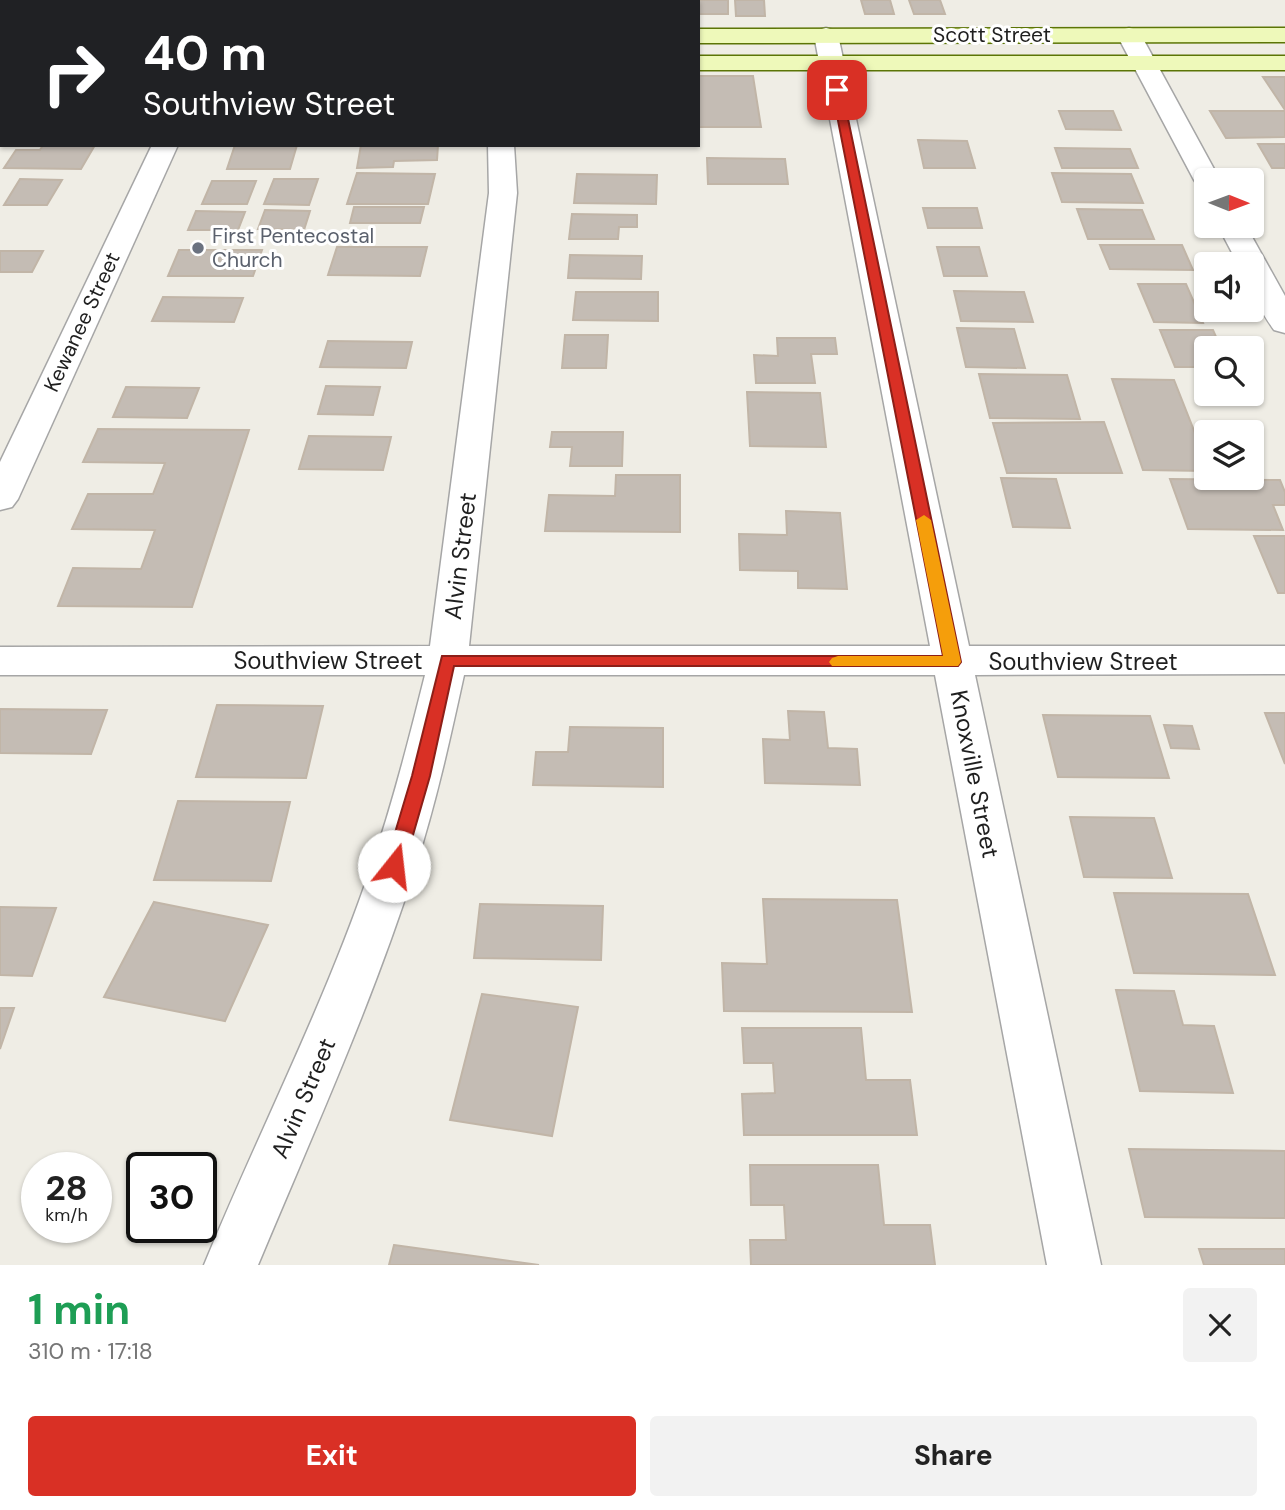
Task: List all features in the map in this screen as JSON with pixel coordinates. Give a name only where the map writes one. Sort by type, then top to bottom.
[{"type":"main road","name":"Scott Street","points":[[700,63],[829,49],[1129,35],[1285,35]]},
{"type":"main road","name":"Scott Street","points":[[700,36],[829,49],[1144,63],[1285,63]]},
{"type":"street","points":[[1129,35],[1201,168]]},
{"type":"street","name":"Knoxville Street","points":[[829,49],[1074,1265]]},
{"type":"street","name":"Kewanee Street","points":[[0,499],[164,147]]},
{"type":"street","name":"Alvin Street","points":[[231,1265],[343,1001],[394,866],[421,776],[448,660],[503,193],[501,147]]},
{"type":"street","points":[[1238,238],[1285,324]]},
{"type":"street","name":"Southview Street","points":[[0,661],[1285,660]]},
{"type":"building","points":[[700,0],[728,0],[728,14],[700,14]]},
{"type":"building","points":[[735,0],[764,0],[765,16],[736,16]]},
{"type":"building","points":[[861,0],[890,0],[894,14],[865,14]]},
{"type":"building","points":[[909,0],[940,0],[945,14],[914,14]]},
{"type":"building","points":[[700,76],[753,76],[761,127],[700,127]]},
{"type":"building","points":[[1263,77],[1285,77],[1285,110]]},
{"type":"building","points":[[1059,111],[1113,111],[1121,130],[1066,129]]},
{"type":"building","points":[[1210,111],[1285,111],[1285,137],[1226,138]]},
{"type":"building","points":[[918,140],[967,141],[975,168],[924,168]]},
{"type":"building","points":[[1258,144],[1285,144],[1285,168],[1272,168]]},
{"type":"building","points":[[42,147],[94,147],[81,169],[4,168],[16,150],[40,150]]},
{"type":"building","points":[[234,147],[296,147],[290,169],[227,169]]},
{"type":"building","points":[[361,147],[438,147],[437,160],[394,161],[393,167],[357,168]]},
{"type":"building","points":[[1055,148],[1130,149],[1138,168],[1062,168]]},
{"type":"building","points":[[707,158],[785,159],[788,184],[708,184]]},
{"type":"building","points":[[357,173],[435,174],[428,204],[347,204]]},
{"type":"building","points":[[1052,173],[1131,174],[1143,203],[1062,202]]},
{"type":"building","points":[[577,174],[657,175],[656,204],[574,203]]},
{"type":"building","points":[[20,179],[62,180],[47,205],[4,205]]},
{"type":"building","points":[[274,179],[318,179],[309,205],[264,204]]},
{"type":"building","points":[[212,181],[256,181],[247,204],[202,204]]},
{"type":"building","points":[[354,207],[424,207],[420,223],[350,223]]},
{"type":"building","points":[[923,208],[977,208],[982,228],[928,228]]},
{"type":"building","points":[[1077,209],[1142,210],[1154,239],[1088,239]]},
{"type":"building","points":[[265,210],[310,211],[304,230],[258,229]]},
{"type":"building","points":[[196,211],[245,212],[238,230],[188,230]]},
{"type":"building","points":[[572,214],[637,215],[637,227],[619,227],[618,239],[569,239]]},
{"type":"building","points":[[1100,245],[1182,245],[1193,270],[1110,269]]},
{"type":"building","points":[[337,247],[427,247],[420,276],[328,275]]},
{"type":"building","points":[[937,247],[979,247],[987,276],[944,276]]},
{"type":"building","points":[[179,250],[262,250],[253,276],[168,276]]},
{"type":"building","points":[[0,251],[43,251],[32,272],[0,272]]},
{"type":"building","points":[[570,255],[642,256],[641,279],[568,278]]},
{"type":"building","points":[[1138,284],[1186,284],[1194,302],[1194,322],[1203,323],[1154,322]]},
{"type":"building","points":[[954,291],[1024,292],[1033,322],[961,321]]},
{"type":"building","points":[[576,292],[658,292],[658,321],[573,320]]},
{"type":"building","points":[[163,297],[243,298],[234,322],[152,321]]},
{"type":"building","points":[[957,328],[1014,329],[1025,368],[966,367]]},
{"type":"building","points":[[1160,330],[1213,330],[1216,336],[1194,336],[1194,367],[1175,367]]},
{"type":"building","points":[[565,335],[608,335],[606,368],[562,368]]},
{"type":"building","points":[[777,338],[835,338],[837,354],[811,354],[815,383],[756,383],[754,355],[778,356]]},
{"type":"building","points":[[328,341],[412,342],[406,368],[320,367]]},
{"type":"building","points":[[979,374],[1067,375],[1080,419],[990,418]]},
{"type":"building","points":[[1112,379],[1174,380],[1194,431],[1194,471],[1143,470]]},
{"type":"building","points":[[326,386],[380,387],[373,415],[318,414]]},
{"type":"building","points":[[126,387],[199,388],[187,418],[113,417]]},
{"type":"building","points":[[747,392],[820,393],[826,447],[750,446]]},
{"type":"building","points":[[1104,422],[1122,473],[1007,473],[993,423]]},
{"type":"building","points":[[98,429],[249,430],[192,607],[58,606],[73,568],[141,569],[155,530],[72,529],[88,494],[153,494],[165,463],[83,462]]},
{"type":"building","points":[[552,432],[623,432],[622,466],[570,466],[572,447],[550,447]]},
{"type":"building","points":[[309,436],[391,437],[383,470],[299,469]]},
{"type":"building","points":[[616,475],[680,475],[680,532],[545,531],[549,495],[615,496]]},
{"type":"building","points":[[1001,478],[1056,479],[1070,528],[1013,527]]},
{"type":"building","points":[[1170,479],[1194,479],[1194,490],[1264,490],[1264,480],[1280,480],[1285,492],[1285,505],[1273,505],[1283,530],[1188,529]]},
{"type":"building","points":[[786,511],[840,513],[847,589],[798,588],[798,571],[740,570],[739,534],[787,535]]},
{"type":"building","points":[[1254,536],[1285,536],[1285,593],[1278,593]]},
{"type":"building","points":[[217,705],[323,706],[306,778],[196,777]]},
{"type":"building","points":[[0,709],[107,710],[91,754],[0,753]]},
{"type":"building","points":[[788,711],[824,712],[828,748],[857,749],[860,785],[765,783],[763,739],[790,740]]},
{"type":"building","points":[[1265,713],[1285,713],[1285,764]]},
{"type":"building","points":[[1043,715],[1150,716],[1169,778],[1058,777]]},
{"type":"building","points":[[1164,725],[1192,726],[1199,749],[1171,748]]},
{"type":"building","points":[[570,727],[663,728],[663,787],[533,785],[536,752],[568,752]]},
{"type":"building","points":[[178,801],[290,802],[271,881],[154,880]]},
{"type":"building","points":[[1070,817],[1154,818],[1172,878],[1084,877]]},
{"type":"building","points":[[1114,893],[1248,894],[1275,975],[1134,973]]},
{"type":"building","points":[[763,899],[897,900],[912,1012],[724,1011],[722,963],[767,964]]},
{"type":"building","points":[[154,902],[268,925],[225,1021],[104,997]]},
{"type":"building","points":[[480,904],[603,906],[601,960],[474,958]]},
{"type":"building","points":[[0,907],[56,908],[32,976],[0,975]]},
{"type":"building","points":[[1116,990],[1174,991],[1183,1025],[1214,1026],[1233,1093],[1140,1091]]},
{"type":"building","points":[[482,994],[578,1007],[552,1136],[450,1120]]},
{"type":"building","points":[[0,1008],[14,1008],[0,1049]]},
{"type":"building","points":[[742,1028],[861,1028],[866,1080],[910,1080],[917,1135],[744,1135],[742,1094],[775,1093],[773,1063],[744,1063]]},
{"type":"building","points":[[1129,1149],[1285,1151],[1285,1218],[1145,1217]]},
{"type":"building","points":[[750,1165],[878,1165],[884,1225],[930,1225],[935,1265],[751,1265],[750,1240],[786,1240],[784,1205],[751,1205]]},
{"type":"building","points":[[394,1245],[539,1265],[389,1265]]},
{"type":"building","points":[[1199,1249],[1285,1249],[1285,1265],[1204,1265]]},
{"type":"slow traffic","points":[[838,662],[953,662],[924,520]]},
{"type":"place","name":"First Pentecostal Church","points":[[198,248]]},
{"type":"route","points":[[394,866],[421,776],[448,660],[953,662],[837,90]]}]
